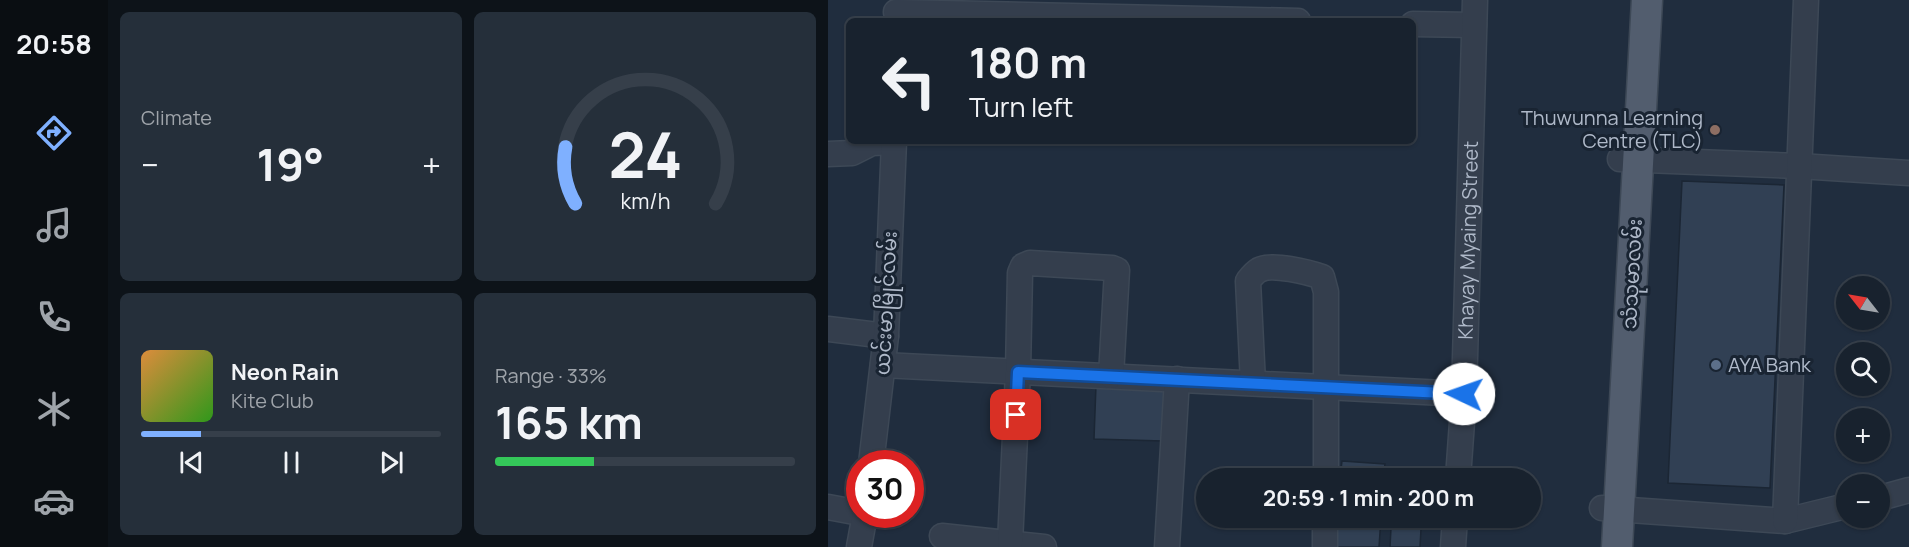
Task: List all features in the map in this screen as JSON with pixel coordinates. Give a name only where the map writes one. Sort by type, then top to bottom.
[{"type":"main road","name":"သံသုမာလမ်း","points":[[1627,0],[1629,160]]},
{"type":"main road","name":"သံသုမာလမ်း","points":[[1600,547],[1610,509],[1629,160],[1647,0]]},
{"type":"main road","name":"သံသုမာလမ်း","points":[[1610,509],[1617,547]]},
{"type":"street","name":"Khayay Myaing Street","points":[[1459,468],[1464,394],[1475,0]]},
{"type":"street","points":[[1785,521],[1806,0]]},
{"type":"street","points":[[1121,18],[1164,9],[1215,10],[1251,18]]},
{"type":"street","points":[[896,11],[1043,18]]},
{"type":"street","points":[[1416,24],[1474,25]]},
{"type":"street","points":[[828,154],[852,153],[870,144]]},
{"type":"street","name":"ယင်းမာမြိုင်လမ်း","points":[[873,450],[886,336],[894,144]]},
{"type":"street","points":[[1629,160],[1799,166],[1909,173]]},
{"type":"street","points":[[1010,543],[1020,273],[1023,266],[1030,264],[1077,266],[1117,270],[1111,376]]},
{"type":"street","points":[[1253,383],[1248,281],[1257,271],[1267,268],[1308,272],[1322,277],[1326,292],[1326,468]]},
{"type":"street","points":[[828,329],[886,336]]},
{"type":"street","points":[[883,365],[1464,394]]},
{"type":"street","points":[[1167,547],[1176,380]]},
{"type":"street","points":[[1890,495],[1909,490]]},
{"type":"street","points":[[828,507],[846,510]]},
{"type":"street","points":[[1610,509],[1785,521],[1836,508]]},
{"type":"street","points":[[859,547],[862,528]]},
{"type":"street","points":[[1325,528],[1325,547]]},
{"type":"street","points":[[1453,547],[1454,528]]},
{"type":"street","points":[[942,536],[1044,547]]},
{"type":"building","points":[[1682,181],[1784,185],[1770,488],[1668,483]]},
{"type":"building","points":[[1096,385],[1165,387],[1163,441],[1094,439]]},
{"type":"building","points":[[1342,461],[1385,464],[1384,468],[1341,468]]},
{"type":"building","points":[[1334,528],[1380,528],[1379,547],[1333,547]]},
{"type":"building","points":[[1391,528],[1421,529],[1420,547],[1390,547]]},
{"type":"place","name":"Thuwunna Learning Centre (TLC)","points":[[1715,130]]},
{"type":"place","name":"AYA Bank","points":[[1716,365]]},
{"type":"route","points":[[1016,415],[1018,372],[1464,394]]}]
